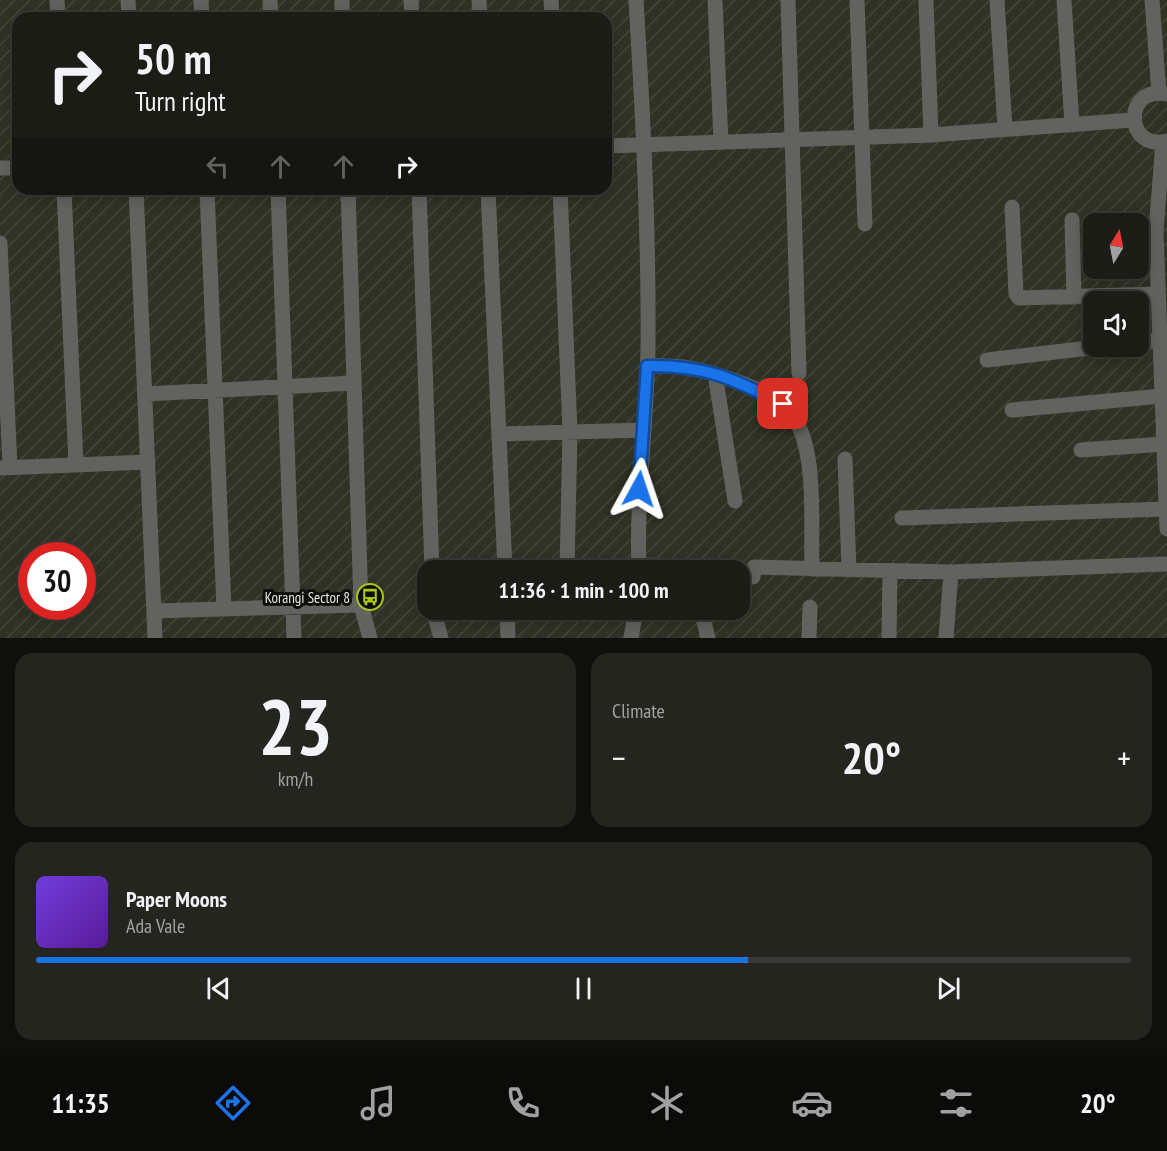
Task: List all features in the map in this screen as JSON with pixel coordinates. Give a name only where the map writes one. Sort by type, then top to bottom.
[{"type":"street","points":[[636,0],[645,145],[648,288],[644,430],[637,508],[639,560]]},
{"type":"street","points":[[715,0],[721,142]]},
{"type":"street","points":[[788,0],[794,140],[799,373]]},
{"type":"street","points":[[857,0],[865,224]]},
{"type":"street","points":[[926,0],[931,135]]},
{"type":"street","points":[[997,0],[1005,129]]},
{"type":"street","points":[[1064,0],[1072,125]]},
{"type":"street","points":[[1152,0],[1163,93],[1143,98],[1137,104],[1133,120],[1141,135],[1155,142],[1165,142],[1158,294],[1167,529]]},
{"type":"street","points":[[612,146],[931,135],[1133,120]]},
{"type":"street","points":[[64,195],[76,465]]},
{"type":"street","points":[[136,195],[155,638]]},
{"type":"street","points":[[207,195],[224,609]]},
{"type":"street","points":[[278,195],[294,638]]},
{"type":"street","points":[[348,195],[361,605],[370,638]]},
{"type":"street","points":[[419,195],[432,560]]},
{"type":"street","points":[[488,195],[505,560]]},
{"type":"street","points":[[560,195],[570,432],[567,560]]},
{"type":"street","points":[[1012,207],[1016,294],[1022,299],[1158,294]]},
{"type":"street","points":[[1072,220],[1074,297]]},
{"type":"street","points":[[0,243],[5,468],[148,462]]},
{"type":"street","points":[[1149,342],[1160,340]]},
{"type":"street","points":[[987,360],[1083,349]]},
{"type":"street","points":[[647,366],[681,366],[716,374],[746,385],[783,404],[797,425],[809,457],[812,569]]},
{"type":"street","points":[[716,374],[735,501]]},
{"type":"street","points":[[145,394],[354,383]]},
{"type":"street","points":[[1012,410],[1162,396]]},
{"type":"street","points":[[499,434],[644,430]]},
{"type":"street","points":[[1081,450],[1164,444]]},
{"type":"street","points":[[846,459],[849,570]]},
{"type":"street","points":[[902,518],[1166,509]]},
{"type":"street","points":[[750,577],[753,577],[754,567],[951,572],[1167,564]]},
{"type":"street","points":[[889,638],[890,571]]},
{"type":"street","points":[[946,638],[951,572]]},
{"type":"street","points":[[154,611],[361,605]]},
{"type":"street","points":[[809,638],[810,607]]},
{"type":"street","points":[[436,620],[441,638]]},
{"type":"street","points":[[507,620],[508,638]]},
{"type":"street","points":[[631,638],[634,620]]},
{"type":"street","points":[[704,620],[708,638]]},
{"type":"shaded area","points":[[0,0],[1167,0],[1167,638],[0,638]]},
{"type":"place","name":"Korangi Sector 8","points":[[370,597]]},
{"type":"route","points":[[639,489],[647,366],[697,368],[746,385],[783,404]]}]
